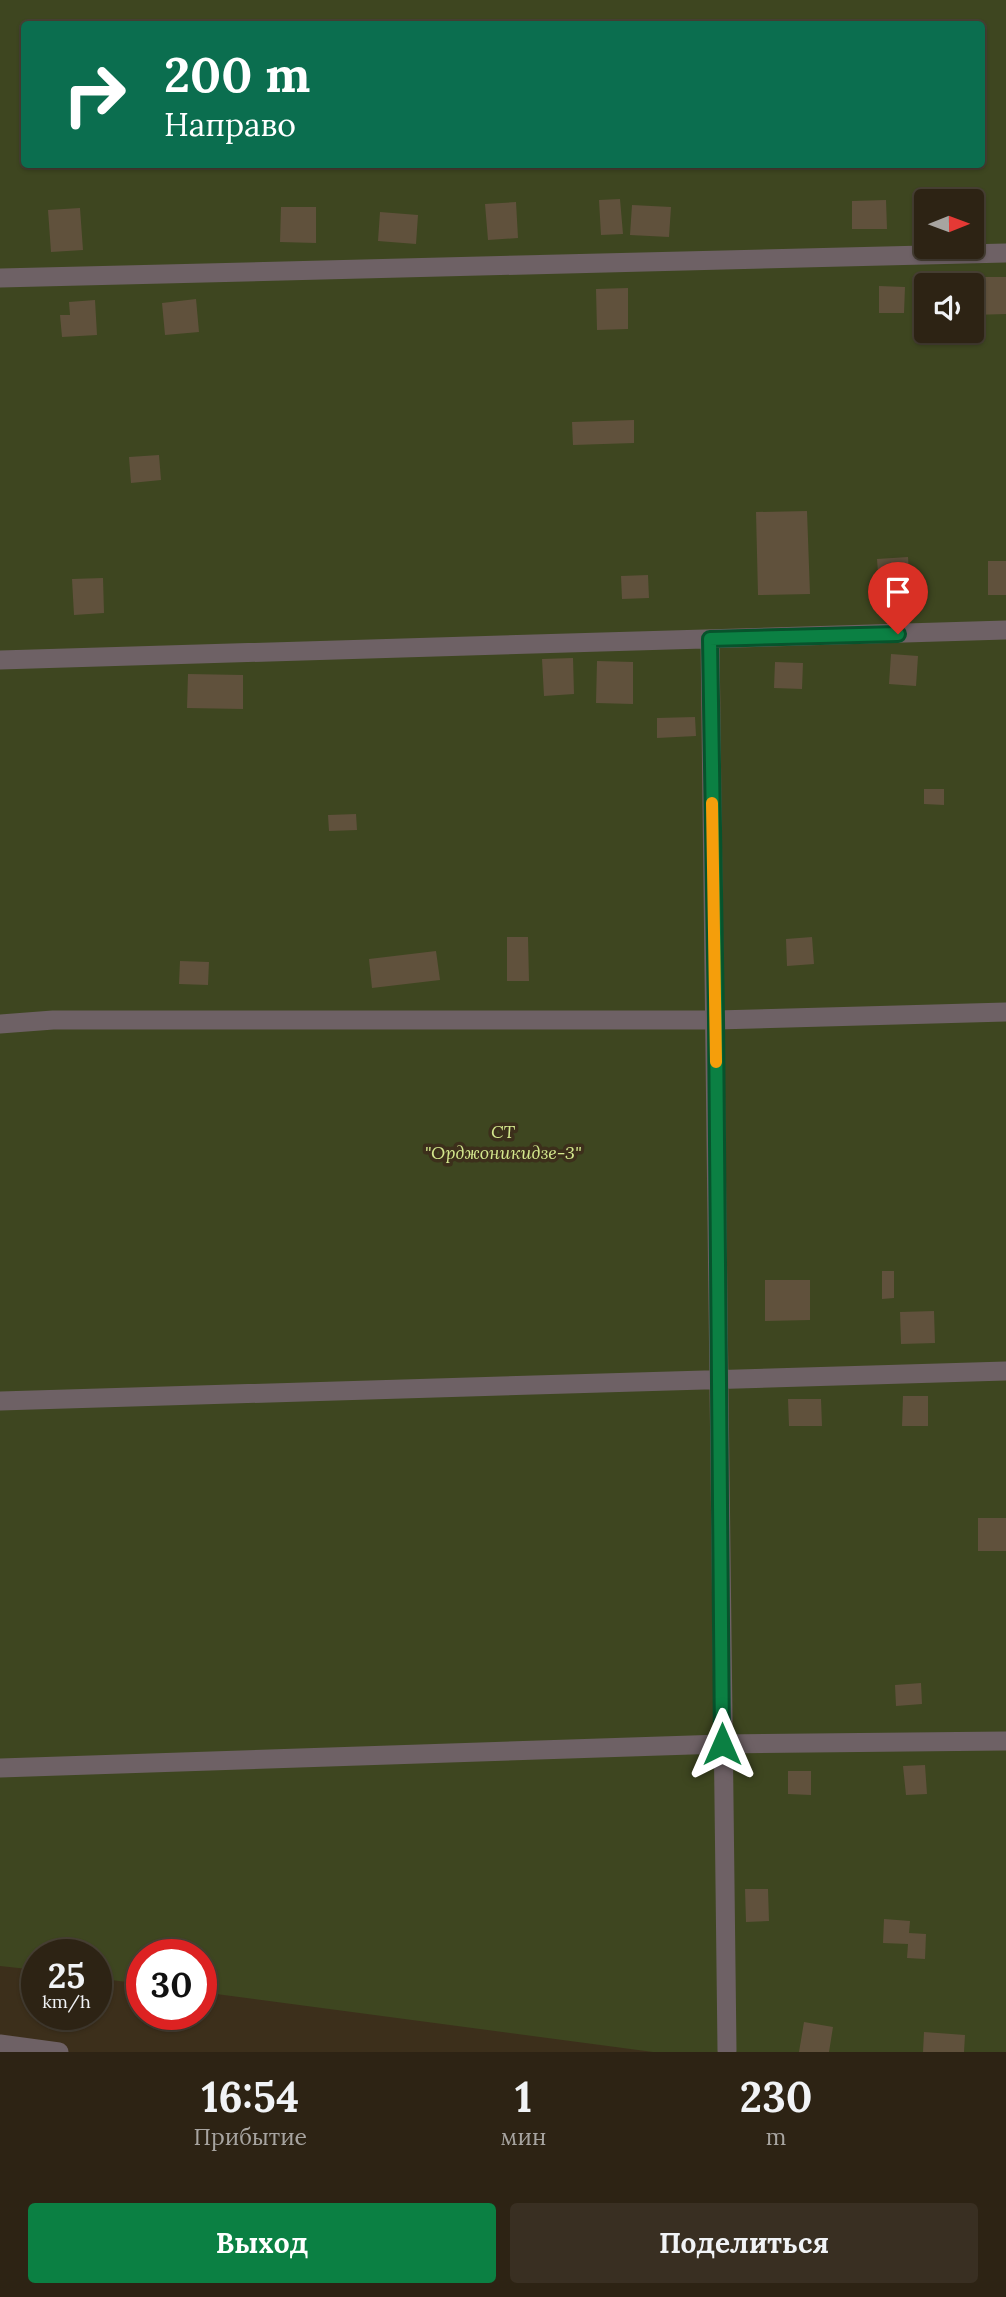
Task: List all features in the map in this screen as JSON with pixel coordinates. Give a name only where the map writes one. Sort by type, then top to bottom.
[{"type":"street","points":[[0,278],[1006,253]]},
{"type":"street","points":[[0,660],[1006,630]]},
{"type":"street","points":[[710,639],[727,2050]]},
{"type":"street","points":[[0,1024],[53,1020],[716,1020],[1006,1012]]},
{"type":"street","points":[[0,1401],[1006,1371]]},
{"type":"street","points":[[0,1768],[722,1744],[1006,1741]]},
{"type":"street","points":[[0,2044],[59,2052]]},
{"type":"green space","name":"СТ \"Орджоникидзе-3\"","points":[[0,0],[1006,0],[1006,2052],[653,2052],[217,1994],[217,1939],[126,1939],[126,1982],[112,1980],[112,1939],[21,1939],[21,1968],[0,1966]]},
{"type":"building","points":[[620,199],[623,234],[601,235],[599,200]]},
{"type":"building","points":[[886,200],[887,229],[852,229],[852,201]]},
{"type":"building","points":[[516,202],[518,238],[488,240],[485,204]]},
{"type":"building","points":[[632,205],[671,207],[669,237],[630,235]]},
{"type":"building","points":[[281,207],[316,207],[316,243],[280,242]]},
{"type":"building","points":[[80,208],[83,250],[51,252],[48,210]]},
{"type":"building","points":[[380,212],[418,215],[416,244],[378,241]]},
{"type":"building","points":[[984,277],[1006,277],[1006,314],[984,315]]},
{"type":"building","points":[[879,286],[905,287],[904,313],[879,313]]},
{"type":"building","points":[[628,288],[628,329],[597,330],[596,289]]},
{"type":"building","points":[[196,299],[199,332],[165,335],[162,303]]},
{"type":"building","points":[[95,300],[97,335],[62,337],[60,315],[70,315],[69,302]]},
{"type":"building","points":[[634,420],[634,443],[573,445],[572,422]]},
{"type":"building","points":[[159,455],[161,480],[131,483],[129,457]]},
{"type":"building","points":[[807,511],[810,594],[758,595],[756,512]]},
{"type":"building","points":[[908,557],[911,598],[880,601],[877,559]]},
{"type":"building","points":[[988,561],[1006,561],[1006,595],[988,595]]},
{"type":"building","points":[[648,575],[649,598],[622,599],[621,576]]},
{"type":"building","points":[[103,578],[104,613],[74,615],[72,579]]},
{"type":"building","points":[[891,654],[918,656],[916,686],[889,684]]},
{"type":"building","points":[[573,658],[574,694],[544,696],[542,659]]},
{"type":"building","points":[[597,661],[633,662],[633,704],[596,703]]},
{"type":"building","points":[[775,662],[803,663],[802,689],[774,688]]},
{"type":"building","points":[[188,674],[243,675],[243,709],[187,708]]},
{"type":"building","points":[[695,717],[696,736],[657,738],[657,718]]},
{"type":"building","points":[[924,789],[944,789],[944,805],[924,804]]},
{"type":"building","points":[[356,814],[357,830],[329,831],[328,815]]},
{"type":"building","points":[[507,937],[528,937],[529,981],[507,981]]},
{"type":"building","points":[[812,937],[814,964],[787,966],[786,939]]},
{"type":"building","points":[[436,951],[440,980],[372,988],[369,959]]},
{"type":"building","points":[[180,961],[209,962],[208,985],[179,984]]},
{"type":"building","points":[[882,1271],[894,1271],[894,1298],[882,1299]]},
{"type":"building","points":[[765,1280],[810,1280],[810,1320],[765,1321]]},
{"type":"building","points":[[934,1311],[935,1343],[901,1344],[900,1312]]},
{"type":"building","points":[[903,1396],[928,1396],[928,1426],[902,1426]]},
{"type":"building","points":[[788,1399],[821,1399],[822,1426],[789,1426]]},
{"type":"building","points":[[978,1518],[1006,1518],[1006,1551],[978,1551]]},
{"type":"building","points":[[921,1683],[922,1704],[896,1706],[895,1685]]},
{"type":"building","points":[[925,1765],[927,1794],[906,1795],[903,1766]]},
{"type":"building","points":[[788,1771],[811,1771],[811,1795],[788,1794]]},
{"type":"building","points":[[745,1889],[768,1889],[769,1921],[746,1922]]},
{"type":"building","points":[[884,1919],[910,1921],[909,1933],[926,1934],[925,1959],[907,1958],[908,1944],[883,1943]]},
{"type":"building","points":[[804,2022],[833,2027],[829,2052],[799,2052]]},
{"type":"building","points":[[924,2032],[965,2035],[964,2052],[923,2052]]},
{"type":"slow traffic","points":[[712,803],[716,1062]]},
{"type":"route","points":[[722,1744],[710,639],[898,634]]}]
